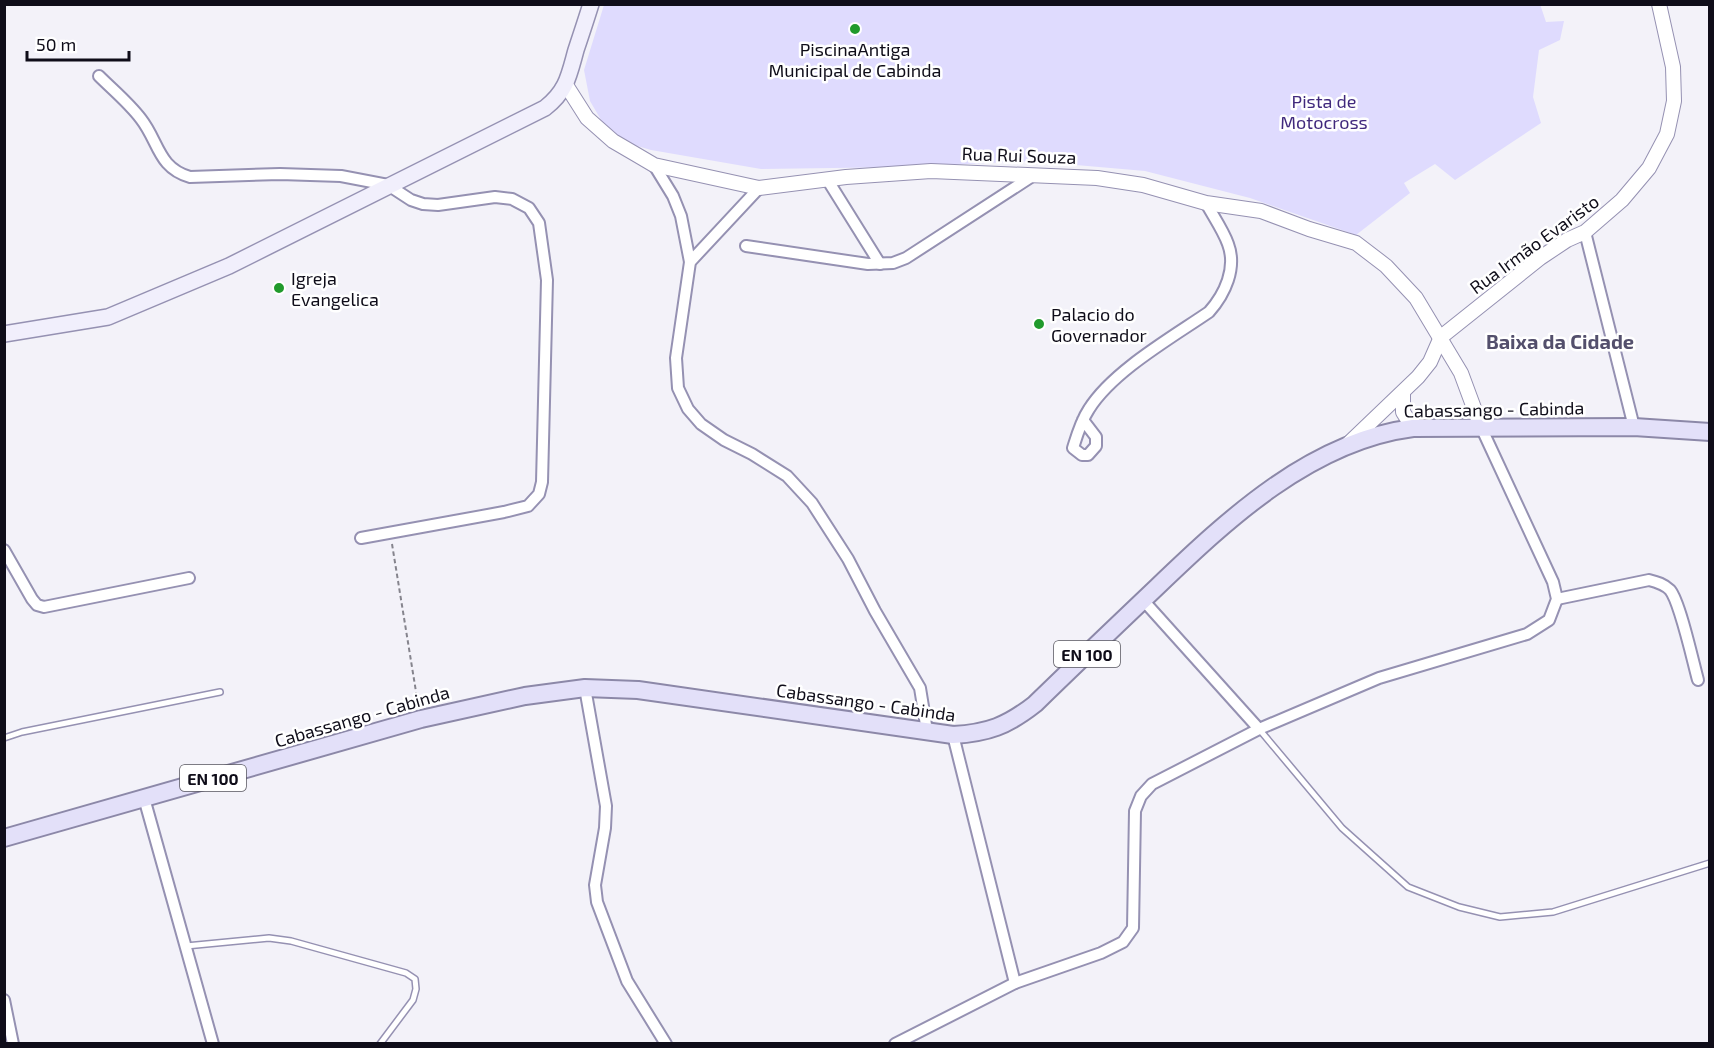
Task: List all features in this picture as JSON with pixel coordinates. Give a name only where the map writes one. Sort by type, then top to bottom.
[{"type":"main road","points":[[4,334],[108,317],[229,266],[545,108],[556,99],[566,84],[591,4]]},
{"type":"main road","name":"Cabassango - Cabinda","points":[[4,838],[421,719],[525,696],[585,688],[638,690],[953,735],[977,734],[1015,720],[1035,705],[1190,555],[1244,509],[1288,478],[1348,444],[1389,431],[1413,428],[1634,427],[1710,432]]},
{"type":"street","name":"Rua Irmão Evaristo","points":[[1348,444],[1418,377],[1430,362],[1441,337],[1540,258],[1567,240],[1585,232],[1611,211],[1649,168],[1667,134],[1674,84],[1669,46],[1659,4]]},
{"type":"street","points":[[99,76],[143,121],[167,164],[178,174],[190,177],[280,174],[340,176],[388,185],[411,200],[423,204],[438,205],[495,197],[512,199],[530,208],[539,223],[548,279],[542,482],[539,494],[528,506],[504,512],[361,538]]},
{"type":"street","name":"Rua Rui Souza","points":[[566,84],[587,118],[613,141],[654,165],[759,188],[827,179],[932,171],[1097,178],[1143,185],[1206,202],[1261,211],[1356,243],[1386,266],[1416,298],[1441,337],[1468,388],[1481,427]]},
{"type":"street","points":[[654,165],[677,206],[690,262],[676,358],[678,388],[688,409],[701,424],[724,440],[787,476],[812,503],[848,559],[920,688],[927,730]]},
{"type":"street","points":[[746,246],[880,264],[906,258],[1035,174]]},
{"type":"street","points":[[827,179],[880,264]]},
{"type":"street","points":[[690,262],[759,188]]},
{"type":"street","points":[[1083,420],[1090,408],[1118,376],[1209,312],[1221,298],[1228,283],[1231,260],[1229,244],[1206,202]]},
{"type":"street","points":[[1585,232],[1634,427]]},
{"type":"street","points":[[1403,393],[1403,412],[1413,428]]},
{"type":"street","points":[[895,1044],[1015,983],[1101,953],[1123,942],[1133,927],[1135,811],[1141,796],[1152,784],[1259,729],[1379,678],[1527,634],[1549,620],[1557,599],[1553,582],[1481,427]]},
{"type":"street","points":[[4,550],[32,599],[37,605],[44,607],[189,578]]},
{"type":"street","points":[[1557,599],[1649,580],[1661,583],[1671,591],[1676,604],[1698,680]]},
{"type":"street","points":[[1143,600],[1259,729]]},
{"type":"street","points":[[585,688],[606,806],[605,828],[595,885],[597,902],[627,981],[666,1044]]},
{"type":"street","points":[[953,735],[1015,983]]},
{"type":"street","points":[[144,798],[213,1044]]},
{"type":"street","points":[[4,1000],[13,1044]]},
{"type":"lane","points":[[4,738],[22,732],[220,692]]},
{"type":"lane","points":[[1259,729],[1342,828],[1408,887],[1459,907],[1500,917],[1552,912],[1710,864]]},
{"type":"lane","points":[[186,946],[269,938],[291,941],[406,973],[415,979],[417,989],[412,1000],[380,1044]]},
{"type":"path","points":[[392,532],[392,547],[421,719]]},
{"type":"green space","name":"Pista de Motocross","points":[[1540,4],[1546,22],[1564,21],[1560,40],[1539,50],[1533,97],[1541,123],[1455,180],[1435,164],[1404,183],[1410,193],[1356,235],[1250,198],[1145,171],[1030,161],[904,167],[761,169],[651,150],[627,143],[604,125],[590,101],[584,70],[604,5]]},
{"type":"place","name":"PiscinaAntiga Municipal de Cabinda","points":[[855,29]]},
{"type":"place","name":"Igreja Evangelica","points":[[279,288]]},
{"type":"place","name":"Palacio do Governador","points":[[1039,324]]},
{"type":"district","name":"Baixa da Cidade","points":[[1560,341]]}]
